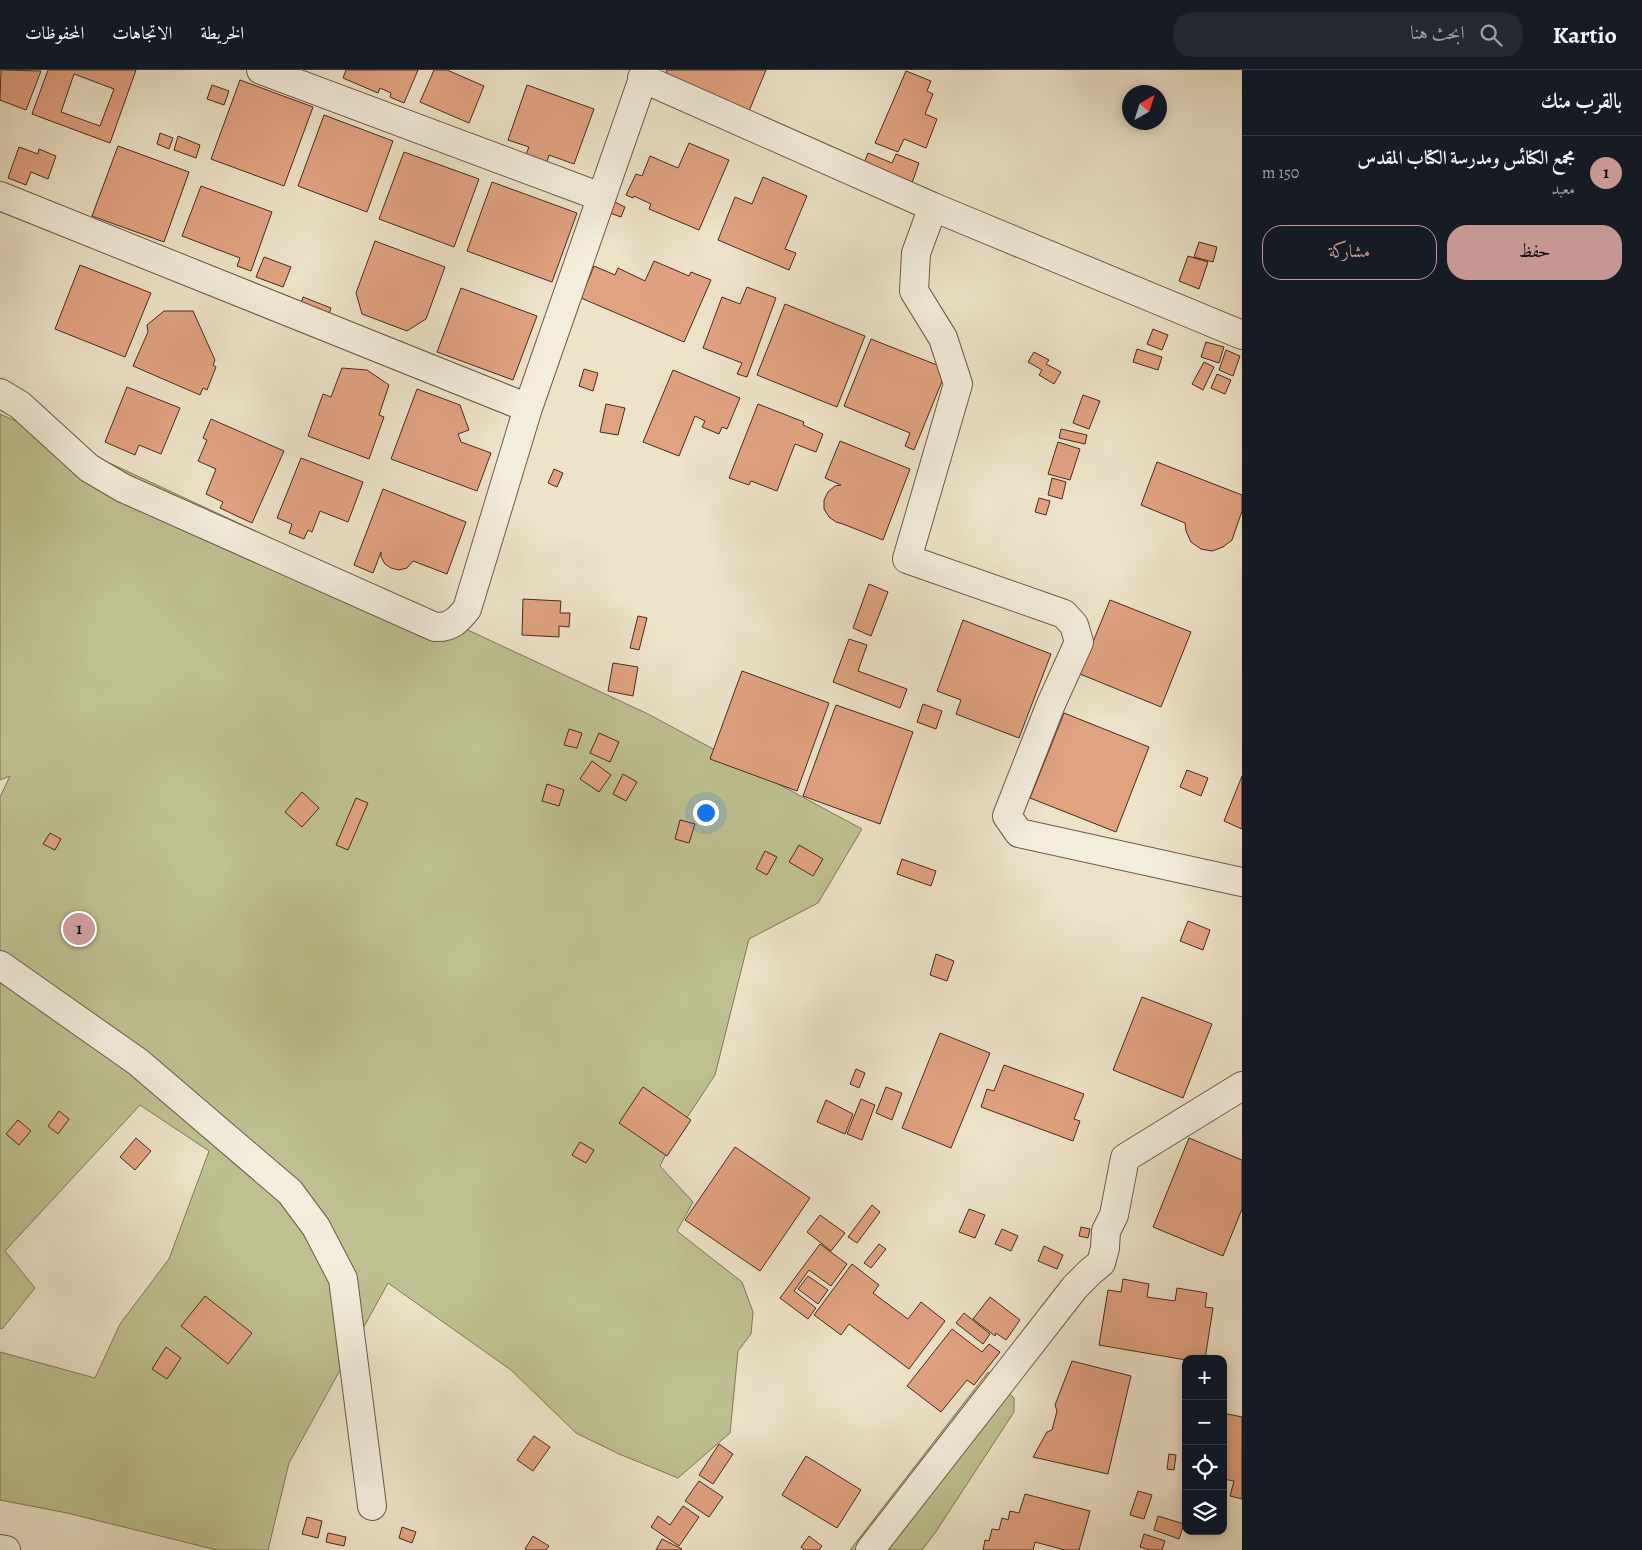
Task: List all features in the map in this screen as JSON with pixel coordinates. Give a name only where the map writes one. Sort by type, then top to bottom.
[{"type":"street","points":[[261,70],[601,197]]},
{"type":"street","points":[[0,393],[20,405],[89,468],[123,488],[435,627],[443,628],[452,624],[467,609],[528,408],[644,74],[933,207],[1242,335]]},
{"type":"street","points":[[0,196],[528,408]]},
{"type":"street","points":[[933,207],[916,253],[914,291],[943,338],[958,384],[907,559],[1064,614],[1074,625],[1079,642],[1051,704],[1006,816],[1019,833],[1242,882]]},
{"type":"street","points":[[0,965],[138,1062],[290,1192],[316,1227],[342,1279],[372,1506]]},
{"type":"street","points":[[870,1550],[1075,1288],[1101,1263],[1105,1248],[1106,1231],[1114,1215],[1125,1158],[1242,1086]]},
{"type":"street","points":[[0,1549],[6,1550]]},
{"type":"green space","points":[[0,414],[116,466],[648,714],[862,829],[818,903],[749,939],[715,1075],[675,1136],[660,1166],[693,1202],[677,1231],[742,1282],[753,1312],[751,1334],[738,1351],[730,1433],[678,1478],[619,1454],[576,1433],[511,1370],[388,1283],[289,1463],[268,1550],[217,1550],[67,1513],[0,1500],[0,1352],[95,1378],[120,1324],[169,1259],[209,1151],[140,1105],[5,1251],[35,1288],[2,1329],[0,1328],[0,797],[10,776],[0,780]]},
{"type":"green space","points":[[988,1372],[1014,1398],[1014,1412],[922,1550],[850,1550]]},
{"type":"building","points":[[1,70],[41,71],[26,110],[0,100]]},
{"type":"building","points":[[48,70],[136,70],[110,143],[32,114]],"holes":[[[74,74],[114,89],[100,126],[61,112]]]},
{"type":"building","points":[[346,70],[418,70],[404,103],[390,97],[391,93],[380,88],[378,93],[343,78]]},
{"type":"building","points":[[434,70],[447,70],[484,86],[469,123],[420,102]]},
{"type":"building","points":[[667,70],[766,70],[749,111],[665,75]]},
{"type":"building","points":[[906,71],[931,81],[927,91],[933,94],[925,114],[937,119],[926,148],[904,139],[898,152],[875,143]]},
{"type":"building","points":[[240,80],[313,107],[284,186],[211,159]]},
{"type":"building","points":[[212,85],[229,91],[224,105],[207,99]]},
{"type":"building","points":[[527,85],[594,109],[574,164],[549,155],[547,162],[526,154],[529,147],[508,140]]},
{"type":"building","points":[[324,115],[393,141],[367,212],[298,186]]},
{"type":"building","points":[[160,133],[173,138],[169,149],[157,144]]},
{"type":"building","points":[[178,136],[200,145],[196,158],[174,150]]},
{"type":"building","points":[[689,143],[729,160],[699,230],[649,209],[651,204],[634,196],[633,198],[626,195],[636,174],[642,176],[650,156],[678,168]]},
{"type":"building","points":[[118,146],[189,172],[164,242],[92,216]]},
{"type":"building","points":[[19,147],[38,154],[39,149],[56,156],[48,179],[31,172],[26,185],[8,178]]},
{"type":"building","points":[[404,152],[479,179],[454,247],[379,219]]},
{"type":"building","points":[[868,153],[892,163],[896,154],[919,163],[911,186],[862,168]]},
{"type":"building","points":[[763,177],[807,196],[785,249],[796,253],[789,270],[718,240],[735,197],[752,204]]},
{"type":"building","points":[[492,182],[577,213],[552,282],[467,251]]},
{"type":"building","points":[[201,186],[272,212],[251,271],[237,266],[240,258],[182,236]]},
{"type":"building","points":[[615,202],[625,207],[621,217],[610,213]]},
{"type":"building","points":[[375,241],[445,267],[426,319],[407,331],[362,314],[356,293]]},
{"type":"building","points":[[1199,242],[1217,247],[1213,262],[1194,257]]},
{"type":"building","points":[[1188,256],[1208,262],[1199,289],[1179,281]]},
{"type":"building","points":[[264,257],[291,267],[283,287],[256,277]]},
{"type":"building","points":[[654,261],[689,276],[691,272],[711,280],[684,342],[581,298],[594,266],[615,275],[618,268],[645,281]]},
{"type":"building","points":[[80,265],[151,293],[125,357],[55,329]]},
{"type":"building","points":[[747,287],[776,298],[747,377],[737,374],[742,363],[703,348],[722,297],[740,304]]},
{"type":"building","points":[[461,288],[537,316],[513,380],[437,352]]},
{"type":"building","points":[[303,297],[331,308],[327,320],[299,309]]},
{"type":"building","points":[[785,304],[865,336],[837,407],[757,375]]},
{"type":"building","points":[[164,311],[193,311],[215,360],[213,365],[216,367],[207,390],[203,388],[200,395],[133,366],[148,332],[147,325]]},
{"type":"building","points":[[1153,329],[1168,335],[1162,350],[1147,344]]},
{"type":"building","points":[[871,339],[947,369],[914,450],[905,446],[910,433],[844,406]]},
{"type":"building","points":[[1206,342],[1224,347],[1219,363],[1201,357]]},
{"type":"building","points":[[1137,349],[1162,357],[1158,370],[1133,362]]},
{"type":"building","points":[[1226,350],[1240,356],[1233,376],[1219,370]]},
{"type":"building","points":[[1034,352],[1049,360],[1046,364],[1061,372],[1054,384],[1039,375],[1042,370],[1028,362]]},
{"type":"building","points":[[1204,362],[1214,367],[1203,390],[1192,384]]},
{"type":"building","points":[[342,368],[367,370],[389,385],[379,415],[384,417],[369,459],[308,436],[323,394],[331,397]]},
{"type":"building","points":[[584,369],[598,373],[593,391],[579,386]]},
{"type":"building","points":[[673,370],[740,398],[727,429],[722,427],[719,434],[702,427],[705,421],[695,416],[679,456],[643,442]]},
{"type":"building","points":[[1217,374],[1231,380],[1225,394],[1211,388]]},
{"type":"building","points":[[127,387],[180,408],[161,454],[139,445],[135,455],[105,442]]},
{"type":"building","points":[[417,389],[460,405],[469,430],[458,434],[461,442],[491,453],[477,491],[391,459]]},
{"type":"building","points":[[1083,395],[1100,401],[1089,429],[1073,423]]},
{"type":"building","points":[[606,404],[625,408],[618,435],[600,432]]},
{"type":"building","points":[[758,404],[804,422],[803,425],[823,434],[816,452],[795,444],[777,491],[751,481],[749,485],[729,478]]},
{"type":"building","points":[[211,419],[284,451],[252,523],[220,508],[223,502],[206,494],[216,469],[198,461],[207,440],[203,438]]},
{"type":"building","points":[[1061,429],[1087,435],[1085,444],[1059,438]]},
{"type":"building","points":[[840,441],[910,469],[883,540],[836,522],[829,517],[824,509],[824,500],[828,492],[835,486],[841,485],[825,478]]},
{"type":"building","points":[[1058,442],[1080,449],[1070,480],[1048,474]]},
{"type":"building","points":[[301,458],[363,482],[348,522],[320,511],[312,532],[308,530],[304,539],[289,533],[292,524],[277,518]]},
{"type":"building","points":[[1157,462],[1242,495],[1242,511],[1232,540],[1223,547],[1212,551],[1201,549],[1191,542],[1185,523],[1141,505]]},
{"type":"building","points":[[554,469],[563,473],[557,487],[548,483]]},
{"type":"building","points":[[1052,478],[1066,482],[1062,499],[1048,495]]},
{"type":"building","points":[[383,489],[466,522],[447,574],[413,561],[407,568],[399,570],[391,568],[385,564],[381,557],[381,552],[373,573],[354,565]]},
{"type":"building","points":[[1039,498],[1050,501],[1046,515],[1035,512]]},
{"type":"building","points":[[869,584],[888,592],[871,636],[853,628]]},
{"type":"building","points":[[523,599],[561,601],[560,613],[570,613],[569,627],[559,626],[559,637],[522,635]]},
{"type":"building","points":[[1110,600],[1191,632],[1161,707],[1080,674]]},
{"type":"building","points":[[638,616],[647,618],[639,650],[630,648]]},
{"type":"building","points":[[963,620],[1051,654],[1019,738],[956,714],[961,700],[937,691]]},
{"type":"building","points":[[849,639],[867,645],[858,671],[907,689],[900,708],[833,682]]},
{"type":"building","points":[[613,663],[638,667],[633,696],[608,691]]},
{"type":"building","points":[[742,671],[829,703],[797,791],[710,759]]},
{"type":"building","points":[[923,704],[942,711],[936,729],[917,722]]},
{"type":"building","points":[[836,705],[913,732],[880,824],[803,796]]},
{"type":"building","points":[[1064,713],[1149,747],[1116,832],[1030,798]]},
{"type":"building","points":[[569,729],[582,733],[577,748],[564,745]]},
{"type":"building","points":[[599,733],[619,742],[610,762],[590,753]]},
{"type":"building","points":[[592,761],[611,775],[599,792],[580,779]]},
{"type":"building","points":[[1187,770],[1208,778],[1201,796],[1180,787]]},
{"type":"building","points":[[623,774],[637,782],[626,801],[613,794]]},
{"type":"building","points":[[1242,776],[1242,829],[1224,821]]},
{"type":"building","points":[[547,784],[564,790],[559,806],[542,801]]},
{"type":"building","points":[[302,792],[319,808],[302,827],[285,812]]},
{"type":"building","points":[[356,798],[368,803],[348,850],[336,845]]},
{"type":"building","points":[[680,820],[695,824],[689,843],[675,839]]},
{"type":"building","points":[[50,833],[61,839],[55,850],[43,844]]},
{"type":"building","points":[[799,845],[823,859],[813,876],[789,862]]},
{"type":"building","points":[[765,851],[777,857],[767,875],[756,869]]},
{"type":"building","points":[[902,859],[936,871],[931,886],[897,874]]},
{"type":"building","points":[[1188,921],[1210,930],[1203,950],[1180,941]]},
{"type":"building","points":[[936,954],[954,961],[947,981],[930,975]]},
{"type":"building","points":[[1142,997],[1212,1024],[1183,1098],[1113,1070]]},
{"type":"building","points":[[940,1033],[990,1053],[951,1148],[902,1128]]},
{"type":"building","points":[[1004,1065],[1084,1094],[1074,1119],[1080,1121],[1073,1141],[981,1107],[987,1089],[994,1091]]},
{"type":"building","points":[[856,1069],[865,1073],[859,1088],[850,1084]]},
{"type":"building","points":[[643,1087],[691,1120],[667,1156],[619,1123]]},
{"type":"building","points":[[886,1087],[902,1093],[892,1120],[876,1113]]},
{"type":"building","points":[[861,1099],[875,1105],[862,1140],[847,1134]]},
{"type":"building","points":[[826,1100],[853,1114],[845,1134],[817,1122]]},
{"type":"building","points":[[59,1111],[69,1119],[58,1134],[48,1126]]},
{"type":"building","points":[[18,1120],[31,1131],[19,1145],[6,1134]]},
{"type":"building","points":[[136,1138],[151,1151],[135,1170],[120,1157]]},
{"type":"building","points":[[1189,1138],[1242,1160],[1242,1209],[1223,1256],[1153,1227]]},
{"type":"building","points":[[580,1142],[594,1150],[586,1163],[572,1155]]},
{"type":"building","points":[[735,1147],[810,1198],[760,1271],[685,1220]]},
{"type":"building","points":[[872,1205],[880,1212],[857,1243],[848,1237]]},
{"type":"building","points":[[969,1209],[985,1215],[975,1238],[959,1232]]},
{"type":"building","points":[[820,1215],[845,1233],[831,1251],[807,1232]]},
{"type":"building","points":[[1081,1227],[1090,1229],[1088,1238],[1079,1236]]},
{"type":"building","points":[[1002,1229],[1018,1236],[1011,1251],[995,1244]]},
{"type":"building","points":[[820,1244],[847,1264],[831,1286],[809,1270],[794,1291],[816,1308],[808,1319],[780,1298]]},
{"type":"building","points":[[879,1244],[886,1249],[871,1268],[864,1263]]},
{"type":"building","points":[[1044,1246],[1063,1255],[1057,1269],[1038,1261]]},
{"type":"building","points":[[852,1264],[879,1285],[873,1293],[908,1319],[921,1302],[945,1321],[909,1369],[849,1324],[841,1335],[814,1315]]},
{"type":"building","points":[[808,1276],[828,1290],[818,1304],[798,1289]]},
{"type":"building","points":[[1123,1279],[1149,1284],[1147,1297],[1175,1301],[1177,1288],[1207,1293],[1205,1307],[1213,1308],[1206,1355],[1182,1355],[1182,1359],[1099,1345],[1108,1290],[1121,1292]]},
{"type":"building","points":[[205,1296],[252,1333],[228,1364],[181,1326]]},
{"type":"building","points":[[990,1297],[1020,1320],[1006,1340],[996,1333],[995,1336],[973,1319]]},
{"type":"building","points":[[964,1313],[990,1334],[983,1344],[956,1323]]},
{"type":"building","points":[[952,1329],[982,1352],[989,1344],[1000,1352],[974,1385],[967,1380],[941,1412],[907,1386]]},
{"type":"building","points":[[166,1347],[181,1358],[167,1379],[152,1369]]},
{"type":"building","points":[[1072,1361],[1131,1376],[1108,1474],[1033,1457],[1047,1432],[1052,1430],[1057,1411],[1055,1405]]},
{"type":"building","points":[[1227,1414],[1242,1417],[1242,1499],[1230,1496],[1234,1481],[1227,1480]]},
{"type":"building","points":[[534,1436],[550,1447],[533,1471],[517,1460]]},
{"type":"building","points":[[719,1444],[733,1454],[713,1484],[699,1475]]},
{"type":"building","points":[[1169,1454],[1176,1455],[1174,1470],[1167,1469]]},
{"type":"building","points":[[806,1456],[861,1490],[837,1528],[782,1495]]},
{"type":"building","points":[[699,1481],[723,1497],[709,1517],[685,1501]]},
{"type":"building","points":[[1138,1491],[1152,1495],[1144,1519],[1130,1515]]},
{"type":"building","points":[[1025,1494],[1090,1511],[1079,1550],[1065,1550],[1035,1542],[1033,1550],[983,1550],[985,1540],[989,1541],[992,1529],[999,1530],[1002,1518],[1008,1520],[1010,1511],[1019,1513]]},
{"type":"building","points":[[683,1506],[699,1517],[679,1546],[651,1527],[658,1516],[670,1525]]},
{"type":"building","points":[[1158,1516],[1182,1523],[1179,1539],[1154,1530]]},
{"type":"building","points":[[307,1517],[322,1521],[318,1538],[302,1534]]},
{"type":"building","points":[[402,1527],[416,1532],[412,1543],[399,1538]]},
{"type":"building","points":[[328,1533],[346,1537],[344,1546],[326,1542]]},
{"type":"building","points":[[1144,1534],[1165,1541],[1162,1550],[1150,1550],[1140,1547]]},
{"type":"building","points":[[533,1536],[549,1546],[546,1550],[525,1549]]},
{"type":"building","points":[[809,1536],[822,1546],[819,1550],[804,1550],[801,1547]]},
{"type":"building","points":[[662,1539],[682,1549],[656,1550]]},
{"type":"place","name":"مجمع الكنائس ومدرسة الكتاب المقدس","points":[[79,929]]}]
